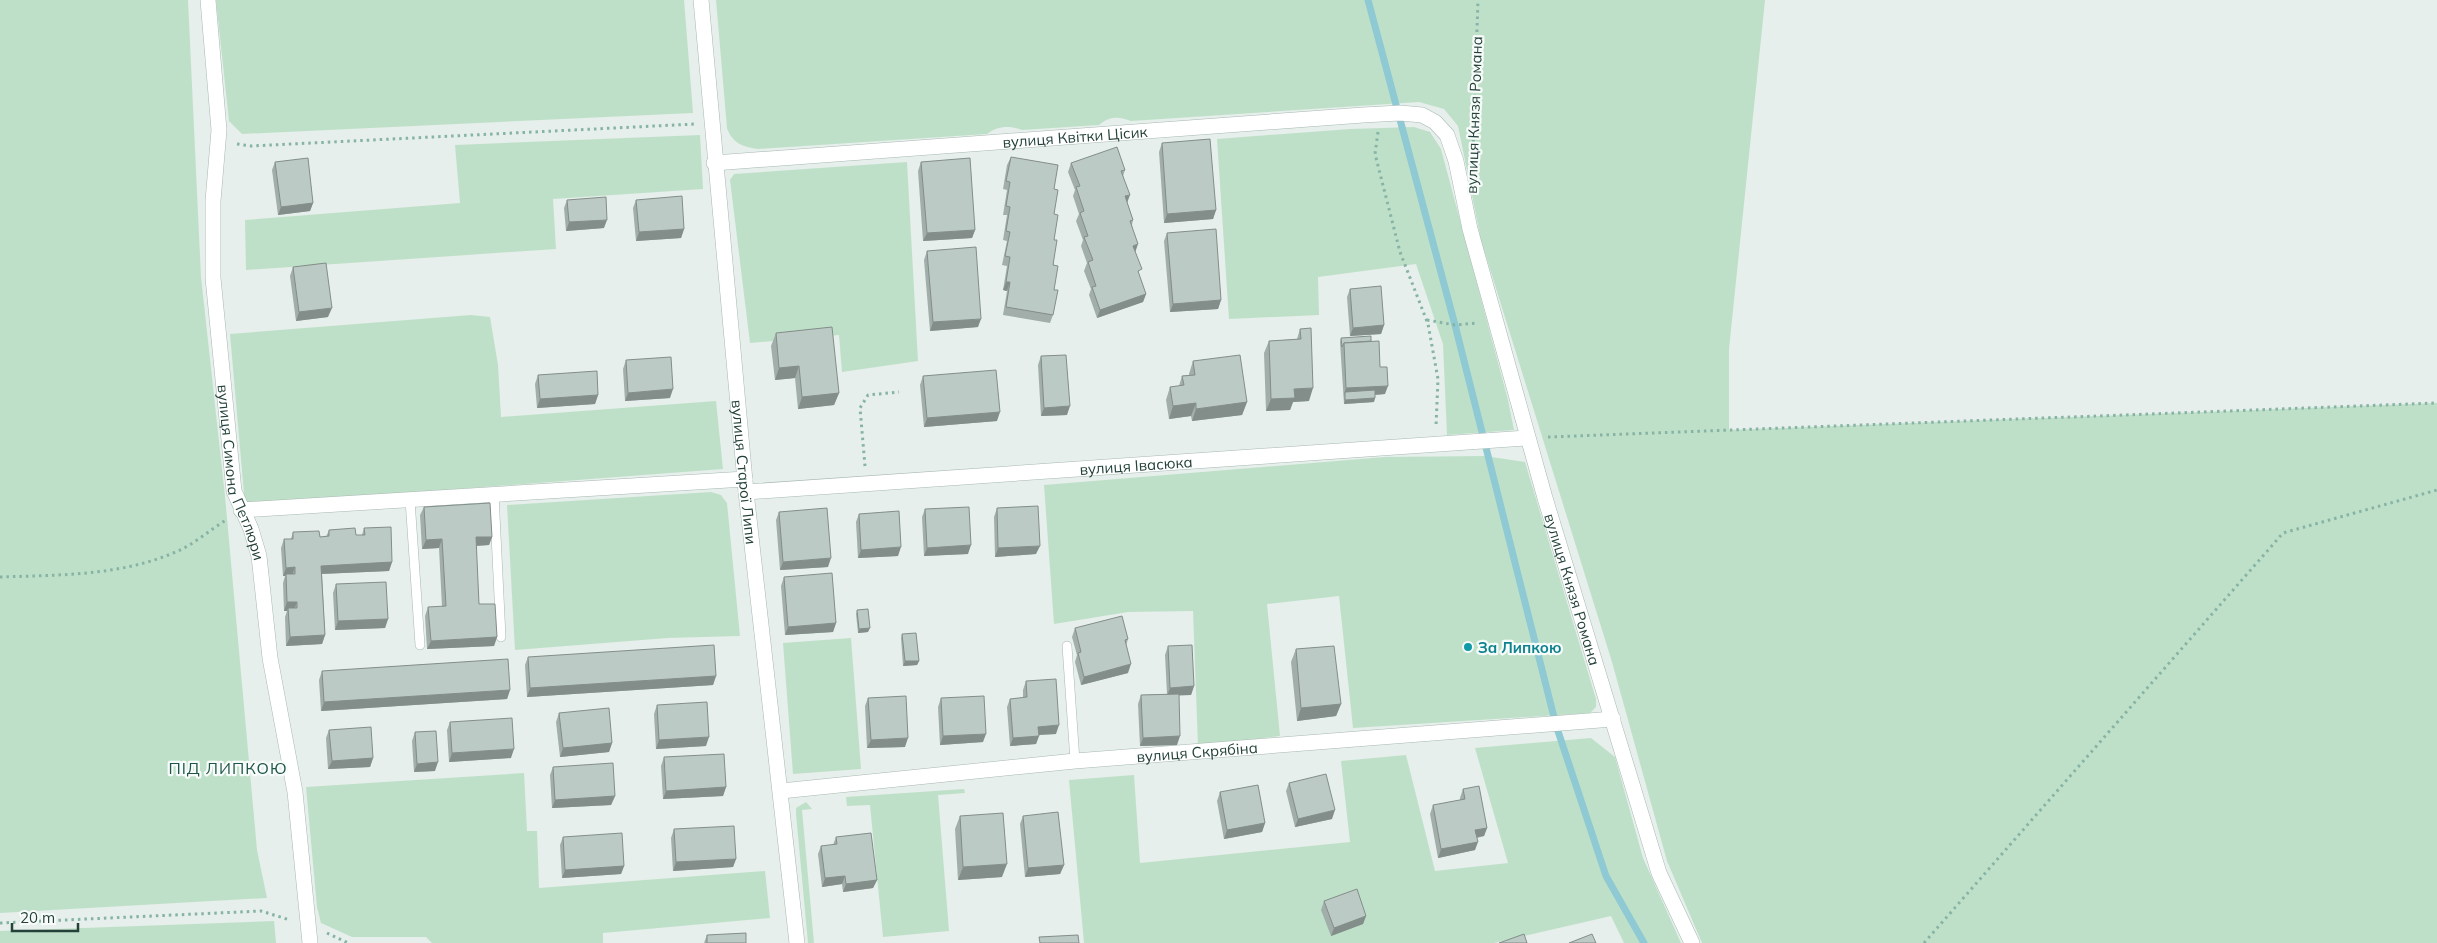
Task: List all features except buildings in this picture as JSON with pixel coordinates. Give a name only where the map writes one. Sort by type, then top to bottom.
[{"type":"street","name":"вулиця Симона Петлюри","points":[[208,0],[219,130],[213,201],[213,278],[234,491],[251,529],[259,556],[270,658],[295,792],[310,943]]},
{"type":"street","name":"вулиця Старої Липи","points":[[701,0],[710,124],[745,486],[797,943]]},
{"type":"street","name":"вулиця Квітки Цісик","points":[[714,163],[1400,114],[1422,115],[1435,122]]},
{"type":"street","name":"вулиця Князя Романа","points":[[1435,122],[1447,135],[1456,161],[1470,229],[1527,438],[1660,873],[1692,943]]},
{"type":"street","name":"вулиця Івасюка","points":[[241,510],[494,494],[867,484],[1527,438]]},
{"type":"street","name":"вулиця Скрябіна","points":[[781,791],[1075,761],[1613,719]]},
{"type":"lane","points":[[494,494],[501,637]]},
{"type":"lane","points":[[410,500],[420,645]]},
{"type":"lane","points":[[1067,646],[1075,761]]},
{"type":"path","name":"вулиця Князя Романа","points":[[1473,150],[1478,0]]},
{"type":"path","points":[[1384,115],[1378,134],[1375,154],[1400,252],[1427,320],[1438,379],[1436,444]]},
{"type":"path","points":[[219,130],[237,144],[251,146],[710,124]]},
{"type":"path","points":[[1427,320],[1455,325],[1471,325],[1494,318]]},
{"type":"path","points":[[867,484],[860,408],[868,395],[899,392]]},
{"type":"path","points":[[1527,438],[2437,403]]},
{"type":"path","points":[[1924,943],[2283,533],[2437,490]]},
{"type":"path","points":[[0,577],[96,572],[141,563],[178,551],[241,510]]},
{"type":"path","points":[[0,923],[261,911],[308,925],[348,943]]},
{"type":"green space","points":[[0,0],[188,0],[201,277],[225,496],[257,850],[267,898],[0,913]]},
{"type":"green space","points":[[216,0],[684,0],[693,113],[242,134],[229,121]]},
{"type":"green space","points":[[716,0],[1765,0],[1729,349],[1729,430],[2437,403],[2437,943],[1702,943],[1667,861],[1612,662],[1481,240],[1458,126],[1444,109],[1419,102],[1131,121],[1114,118],[1099,125],[1022,130],[1004,127],[995,129],[987,134],[758,149],[735,141],[727,128]]},
{"type":"green space","points":[[1414,127],[1430,132],[1441,149],[1508,400],[1514,430],[1447,435],[1443,344],[1416,264],[1318,277],[1319,315],[1229,319],[1217,139],[1350,129]]},
{"type":"green space","points":[[700,135],[703,189],[553,199],[556,249],[246,270],[245,220],[460,203],[455,145]]},
{"type":"green space","points":[[907,162],[918,361],[842,372],[839,335],[750,343],[730,180],[734,174]]},
{"type":"green space","points":[[471,315],[490,317],[498,365],[501,417],[716,401],[723,469],[245,505],[230,334]]},
{"type":"green space","points":[[1485,456],[1525,462],[1596,699],[1596,707],[1590,713],[1353,728],[1339,596],[1267,604],[1280,736],[1198,746],[1193,611],[1128,612],[1054,624],[1044,485],[1385,457]]},
{"type":"green space","points":[[711,492],[721,495],[727,503],[740,636],[668,638],[515,650],[507,505]]},
{"type":"green space","points":[[851,638],[861,769],[793,774],[783,643]]},
{"type":"green space","points":[[1591,738],[1615,757],[1643,858],[1681,943],[1624,943],[1611,916],[1494,943],[1084,943],[1069,780],[1134,775],[1140,863],[1350,842],[1341,761],[1406,755],[1435,871],[1508,863],[1475,748]]},
{"type":"green space","points":[[524,773],[527,831],[537,831],[539,888],[765,871],[770,918],[603,933],[603,943],[432,943],[426,937],[352,937],[321,923],[317,907],[306,787]]},
{"type":"green space","points":[[964,789],[965,793],[938,795],[949,931],[883,937],[870,805],[847,806],[846,797]]},
{"type":"green space","points":[[806,802],[812,809],[802,810],[814,943],[808,943],[796,814],[796,808]]},
{"type":"green space","points":[[274,921],[276,943],[0,943],[0,931]]},
{"type":"waterway","points":[[1368,0],[1455,325],[1556,725],[1606,876],[1644,943]]},
{"type":"place","name":"За Липкою","points":[[1468,647]]},
{"type":"district","name":"ПІД ЛИПКОЮ","points":[[228,768]]}]
